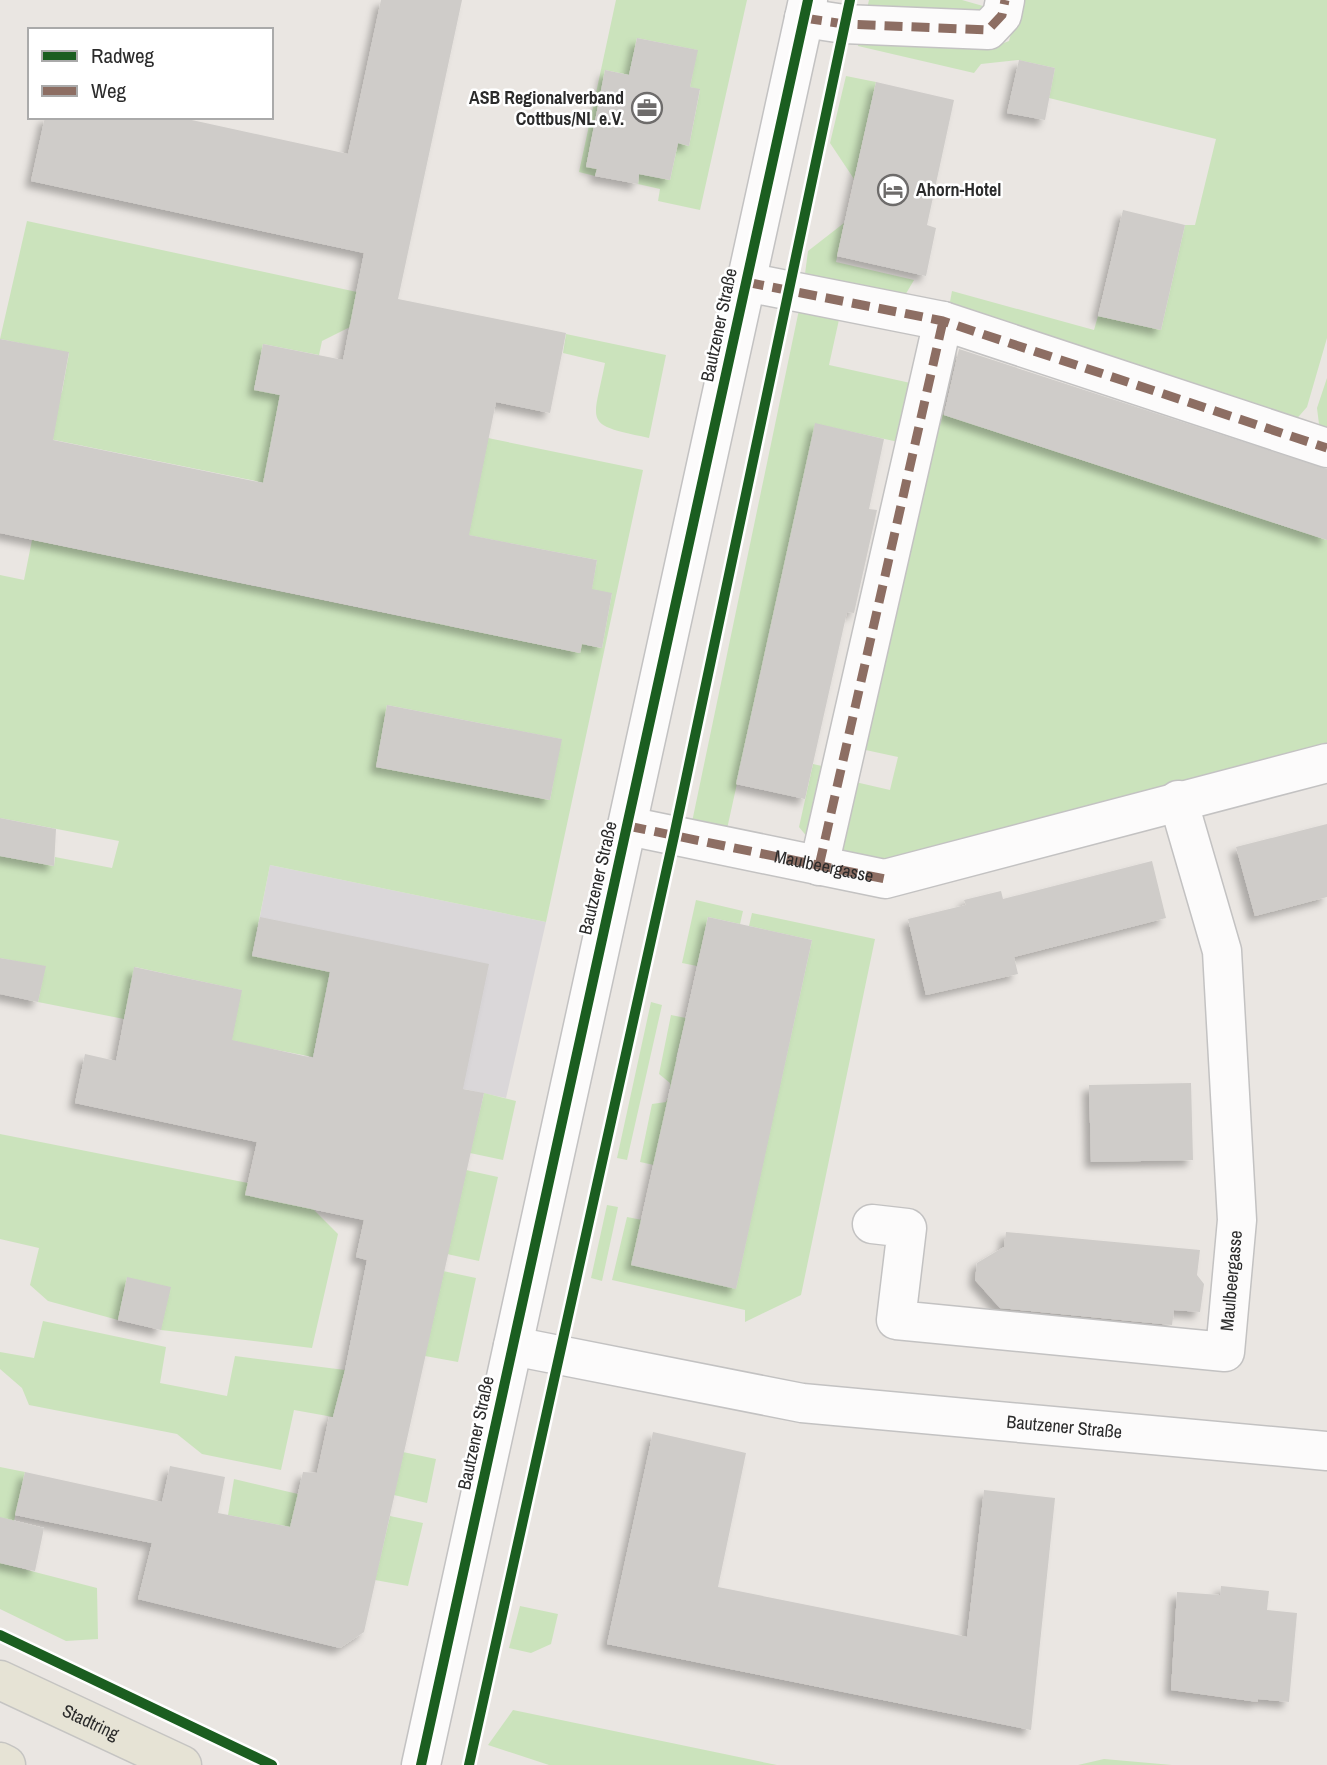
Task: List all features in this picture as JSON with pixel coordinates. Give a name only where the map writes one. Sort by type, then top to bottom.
[{"type":"main road","name":"Stadtring","points":[[0,1680],[182,1765]]},
{"type":"main road","points":[[0,1762],[6,1765]]},
{"type":"street","name":"Bautzener Straße","points":[[421,1765],[806,9],[844,24],[988,30],[1002,15],[1005,0]]},
{"type":"street","name":"Bautzener Straße","points":[[747,282],[943,321],[1327,448]]},
{"type":"street","points":[[819,866],[943,321]]},
{"type":"street","name":"Maulbeergasse","points":[[628,826],[886,879],[1178,800],[1327,763]]},
{"type":"street","name":"Maulbeergasse","points":[[872,1224],[906,1228],[896,1320],[1225,1352],[1237,1220],[1222,951],[1178,800]]},
{"type":"street","name":"Bautzener Straße","points":[[513,1346],[802,1403],[1327,1451]]},
{"type":"shaded area","points":[[270,865],[546,922],[506,1098],[313,1057],[329,972],[252,956]]},
{"type":"green space","points":[[616,0],[747,0],[700,210],[658,201],[660,189],[638,184],[639,174],[670,180],[678,143],[689,146],[700,90],[690,87],[697,50],[637,38],[629,75],[605,70],[586,166],[597,169],[595,176],[579,172]]},
{"type":"green space","points":[[869,0],[962,0],[990,8],[976,21],[866,13]]},
{"type":"green space","points":[[1020,0],[1327,0],[1327,338],[1307,407],[1293,423],[949,307],[952,291],[1094,330],[1098,316],[1161,330],[1185,225],[1195,225],[1216,139],[1049,98],[1055,68],[1018,60],[981,64],[974,73],[858,46],[859,38],[996,46],[1009,41]]},
{"type":"green space","points":[[846,76],[876,82],[854,179],[830,143]]},
{"type":"green space","points":[[27,221],[357,292],[350,327],[322,341],[319,355],[263,344],[254,389],[280,395],[273,432],[488,438],[643,470],[546,922],[270,865],[252,955],[330,972],[313,1057],[231,1041],[241,990],[135,967],[124,1019],[38,1002],[45,967],[0,958],[0,856],[54,866],[55,857],[112,868],[119,841],[0,818],[0,575],[24,580],[32,540],[428,622],[447,520],[20,433],[62,392],[69,353],[0,339]],"holes":[[[468,535],[597,560],[580,653],[449,626]],[[612,593],[602,648],[586,645]],[[387,705],[561,739],[550,800],[376,767]]]},
{"type":"green space","points":[[844,223],[836,262],[914,280],[904,297],[805,274],[808,251]]},
{"type":"green space","points":[[800,305],[840,315],[829,365],[915,384],[903,443],[816,424],[727,829],[692,822]]},
{"type":"green space","points":[[566,334],[666,355],[649,438],[612,429],[597,418],[597,399],[605,363],[563,353]]},
{"type":"green space","points":[[1327,378],[1327,434],[1320,432],[1317,408]]},
{"type":"green space","points":[[932,411],[1327,540],[1327,743],[891,861],[837,850],[851,781],[890,790],[898,757],[861,749]]},
{"type":"green space","points":[[813,764],[831,768],[808,838],[799,827]]},
{"type":"green space","points":[[696,900],[743,911],[740,924],[708,917],[697,966],[682,963]]},
{"type":"green space","points":[[752,913],[875,939],[801,1295],[745,1322],[745,1310],[612,1280],[627,1217],[642,1220],[632,1265],[736,1288],[766,1148],[662,1126],[654,1165],[640,1162],[652,1104],[666,1102],[670,1094],[670,1083],[659,1074],[671,1015],[686,1018],[676,1058],[781,1081],[812,940],[749,926]]},
{"type":"green space","points":[[651,1002],[662,1005],[627,1160],[617,1158]]},
{"type":"green space","points":[[484,1093],[516,1101],[503,1160],[470,1153]]},
{"type":"green space","points":[[0,1134],[248,1183],[311,1207],[338,1234],[312,1348],[161,1330],[127,1278],[118,1320],[48,1301],[30,1285],[39,1248],[0,1239]]},
{"type":"green space","points":[[466,1170],[498,1177],[479,1261],[447,1254]]},
{"type":"green space","points":[[607,1205],[618,1207],[602,1281],[591,1278]]},
{"type":"green space","points":[[443,1271],[476,1278],[458,1362],[425,1356]]},
{"type":"green space","points":[[43,1321],[166,1347],[160,1383],[227,1396],[235,1356],[345,1370],[333,1417],[294,1410],[281,1470],[202,1454],[177,1434],[29,1405],[22,1388],[0,1369],[0,1352],[34,1358]]},
{"type":"green space","points":[[403,1452],[436,1459],[427,1503],[394,1495]]},
{"type":"green space","points":[[0,1467],[25,1472],[14,1521],[0,1534]]},
{"type":"green space","points":[[234,1479],[298,1494],[305,1530],[228,1515]]},
{"type":"green space","points":[[390,1516],[423,1523],[408,1586],[375,1580]]},
{"type":"green space","points":[[0,1563],[97,1588],[98,1639],[66,1641],[0,1609]]},
{"type":"green space","points":[[520,1606],[558,1614],[551,1644],[531,1653],[509,1648]]},
{"type":"green space","points":[[513,1710],[777,1765],[549,1765],[488,1745]]},
{"type":"green space","points":[[1104,1759],[1172,1765],[1078,1765]]},
{"type":"building","points":[[381,0],[462,0],[398,299],[566,333],[550,413],[496,402],[469,535],[597,560],[592,589],[612,593],[602,648],[582,644],[580,653],[0,533],[0,339],[69,352],[53,440],[263,483],[280,395],[254,390],[263,344],[343,360],[364,253],[31,181],[45,119],[187,119],[348,154]]},
{"type":"building","name":"ASB Regionalverband Cottbus/NL e.V.","points":[[637,38],[698,50],[690,87],[700,89],[689,146],[678,143],[670,180],[639,174],[638,184],[595,176],[597,169],[586,167],[605,70],[629,75]]},
{"type":"building","points":[[1019,60],[1055,68],[1045,120],[1007,113]]},
{"type":"building","name":"Ahorn-Hotel","points":[[876,82],[954,100],[927,225],[936,228],[926,276],[837,256]]},
{"type":"building","points":[[1123,210],[1185,225],[1161,330],[1098,316]]},
{"type":"building","points":[[959,349],[1327,469],[1327,540],[944,415]]},
{"type":"building","points":[[815,423],[884,439],[869,509],[877,510],[854,613],[847,612],[805,799],[736,784]]},
{"type":"building","points":[[387,705],[562,739],[550,800],[376,767]]},
{"type":"building","points":[[0,818],[56,829],[54,866],[0,856]]},
{"type":"building","points":[[1327,824],[1327,897],[1255,916],[1236,847]]},
{"type":"building","points":[[1152,861],[1166,918],[1014,957],[1018,974],[926,995],[908,919],[966,905],[964,900],[1001,891],[1003,899]]},
{"type":"building","points":[[260,917],[489,964],[463,1089],[484,1093],[364,1632],[340,1648],[138,1599],[152,1543],[15,1515],[25,1472],[162,1502],[170,1466],[225,1477],[218,1513],[290,1527],[303,1472],[317,1473],[329,1417],[333,1417],[345,1370],[367,1260],[356,1257],[364,1220],[245,1195],[257,1142],[75,1103],[85,1054],[116,1061],[134,967],[242,990],[232,1040],[313,1058],[330,972],[252,956]]},
{"type":"building","points":[[708,917],[812,940],[736,1289],[631,1265]]},
{"type":"building","points":[[0,958],[46,966],[38,1002],[0,994]]},
{"type":"building","points":[[1191,1083],[1193,1160],[1091,1162],[1089,1085]]},
{"type":"building","points":[[1006,1232],[1200,1250],[1197,1275],[1204,1284],[1200,1312],[1174,1310],[1172,1325],[1000,1308],[975,1280],[977,1263],[1004,1247]]},
{"type":"building","points":[[127,1277],[171,1287],[161,1330],[118,1320]]},
{"type":"building","points":[[653,1432],[746,1453],[718,1587],[967,1637],[984,1490],[1055,1498],[1031,1730],[607,1644]]},
{"type":"building","points":[[0,1517],[44,1528],[35,1571],[0,1563]]},
{"type":"building","points":[[1221,1586],[1269,1591],[1267,1610],[1297,1613],[1289,1702],[1258,1699],[1258,1702],[1171,1690],[1177,1592],[1220,1595]]},
{"type":"marked path","points":[[804,18],[844,24],[988,30],[1002,15],[1005,0]]},
{"type":"marked path","points":[[746,282],[943,321],[1327,448]]},
{"type":"marked path","points":[[819,866],[943,321]]},
{"type":"marked path","points":[[628,826],[885,879]]},
{"type":"cycle path","points":[[421,1765],[808,0]]},
{"type":"cycle path","points":[[469,1765],[674,836],[850,0]]},
{"type":"cycle path","points":[[0,1635],[272,1765]]},
{"type":"place","name":"ASB Regionalverband Cottbus/NL e.V.","points":[[647,108]]},
{"type":"place","name":"Ahorn-Hotel","points":[[893,190]]}]
